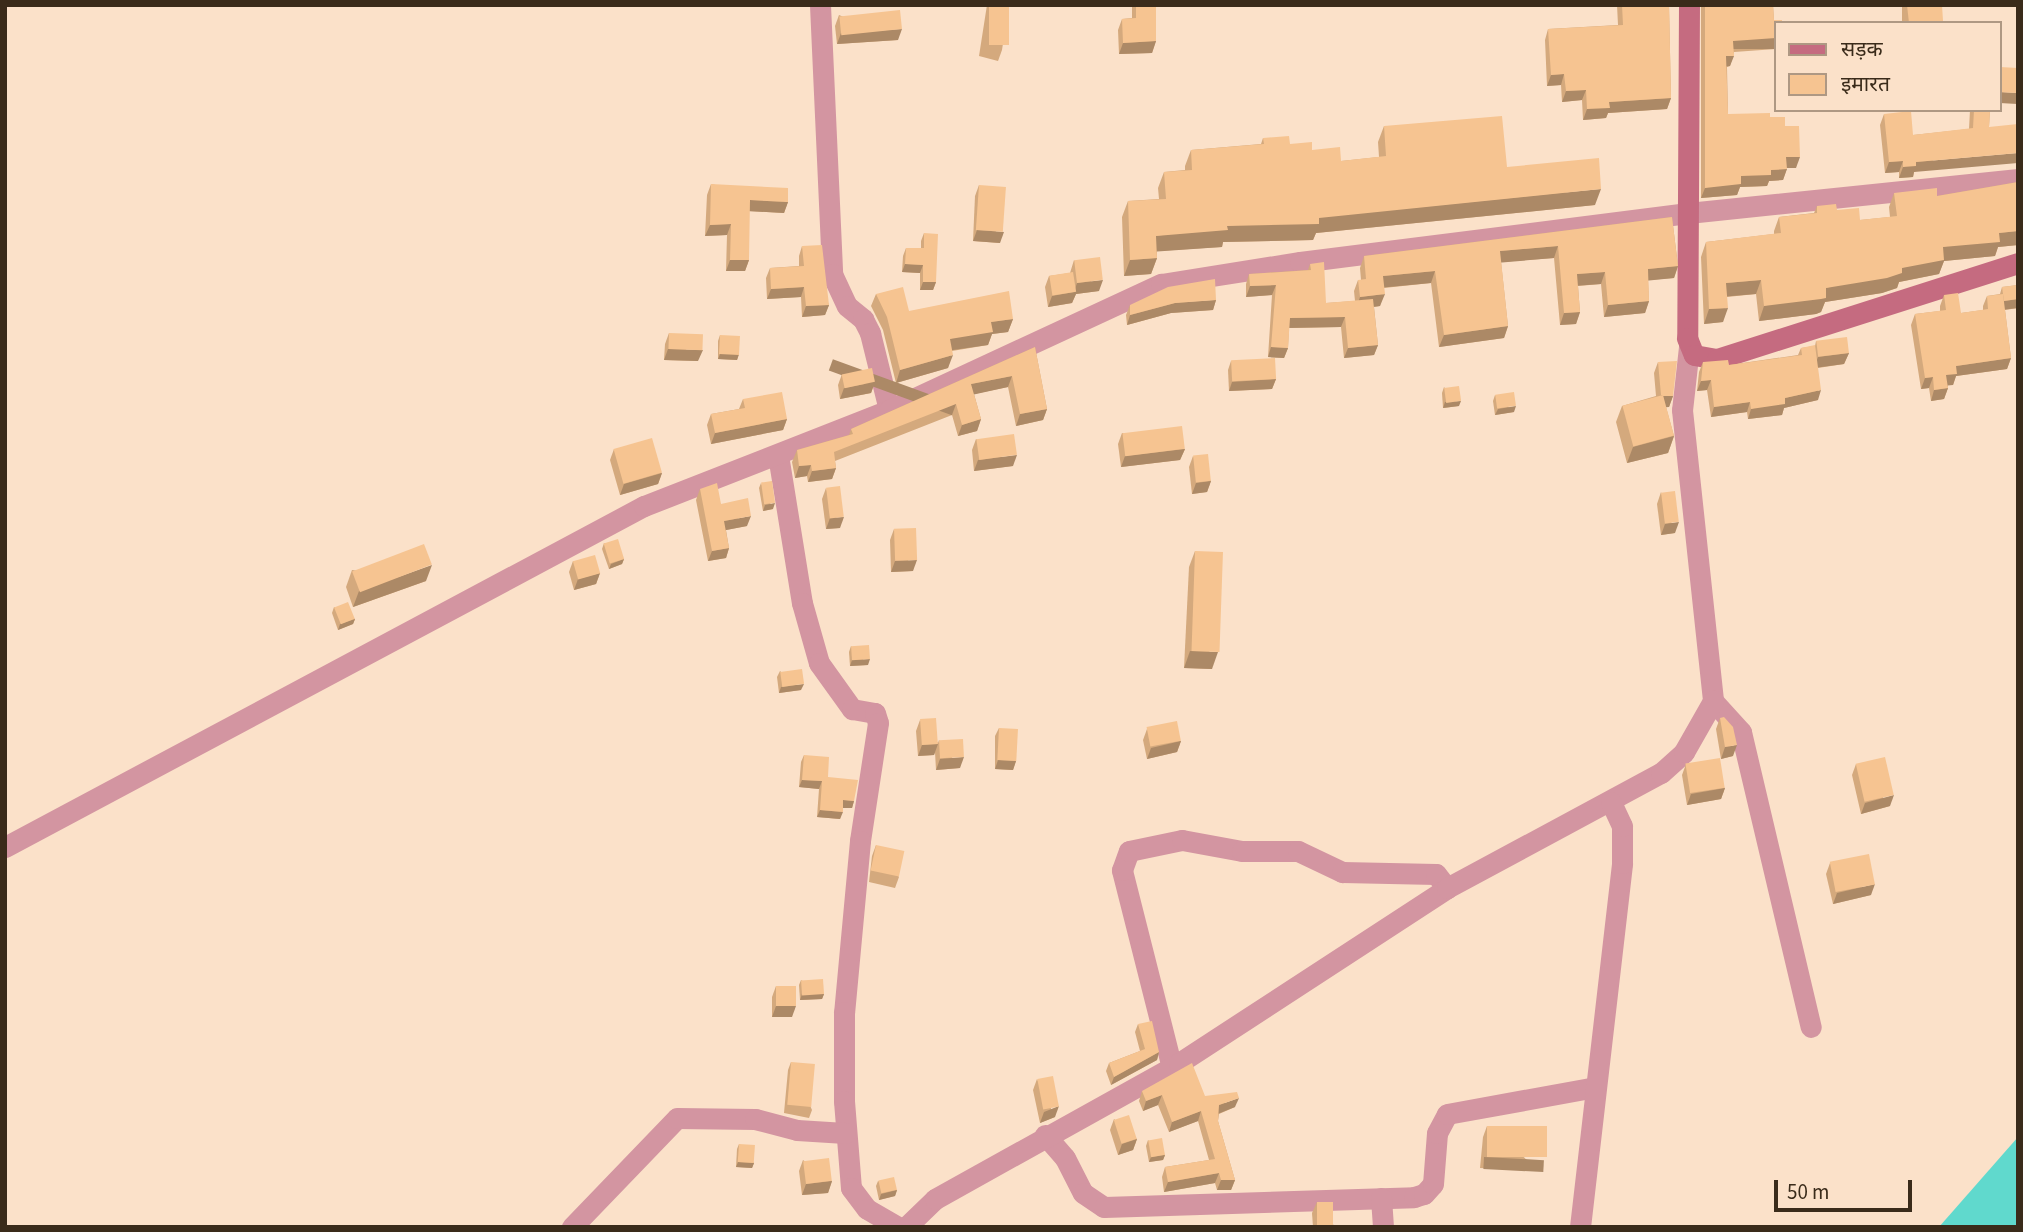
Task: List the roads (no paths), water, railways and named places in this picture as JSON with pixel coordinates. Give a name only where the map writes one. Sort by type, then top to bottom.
[{"type":"main road","points":[[1689,5],[1689,348],[1700,359],[1717,359],[2018,263]]},
{"type":"street","points":[[820,5],[832,274],[847,306],[863,319],[870,333],[889,410]]},
{"type":"street","points":[[5,847],[644,506],[889,410],[1161,284],[1300,262],[1688,213],[2018,179]]},
{"type":"street","points":[[906,1227],[935,1199],[1045,1135],[1172,1068],[1447,888],[1661,774],[1685,752],[1713,701],[1682,410],[1689,348]]},
{"type":"street","points":[[778,455],[800,590],[819,663],[852,709],[875,713],[878,723],[860,841],[844,1012],[845,1133],[856,1199],[898,1227]]},
{"type":"street","points":[[1713,701],[1741,732],[1811,1027]]},
{"type":"street","points":[[1580,1227],[1622,863],[1622,826],[1611,802]]},
{"type":"street","points":[[1172,1068],[1122,870],[1129,851],[1182,839],[1235,851],[1298,851],[1354,874],[1436,874],[1447,888]]},
{"type":"street","points":[[1045,1135],[1065,1158],[1083,1193],[1104,1207],[1381,1198],[1429,1191],[1439,1122],[1447,1114],[1596,1087]]},
{"type":"street","points":[[572,1227],[677,1118],[755,1119],[797,1130],[845,1133]]},
{"type":"street","points":[[1381,1198],[1382,1227]]},
{"type":"water","points":[[2018,1137],[2018,1227],[1939,1227]]}]
